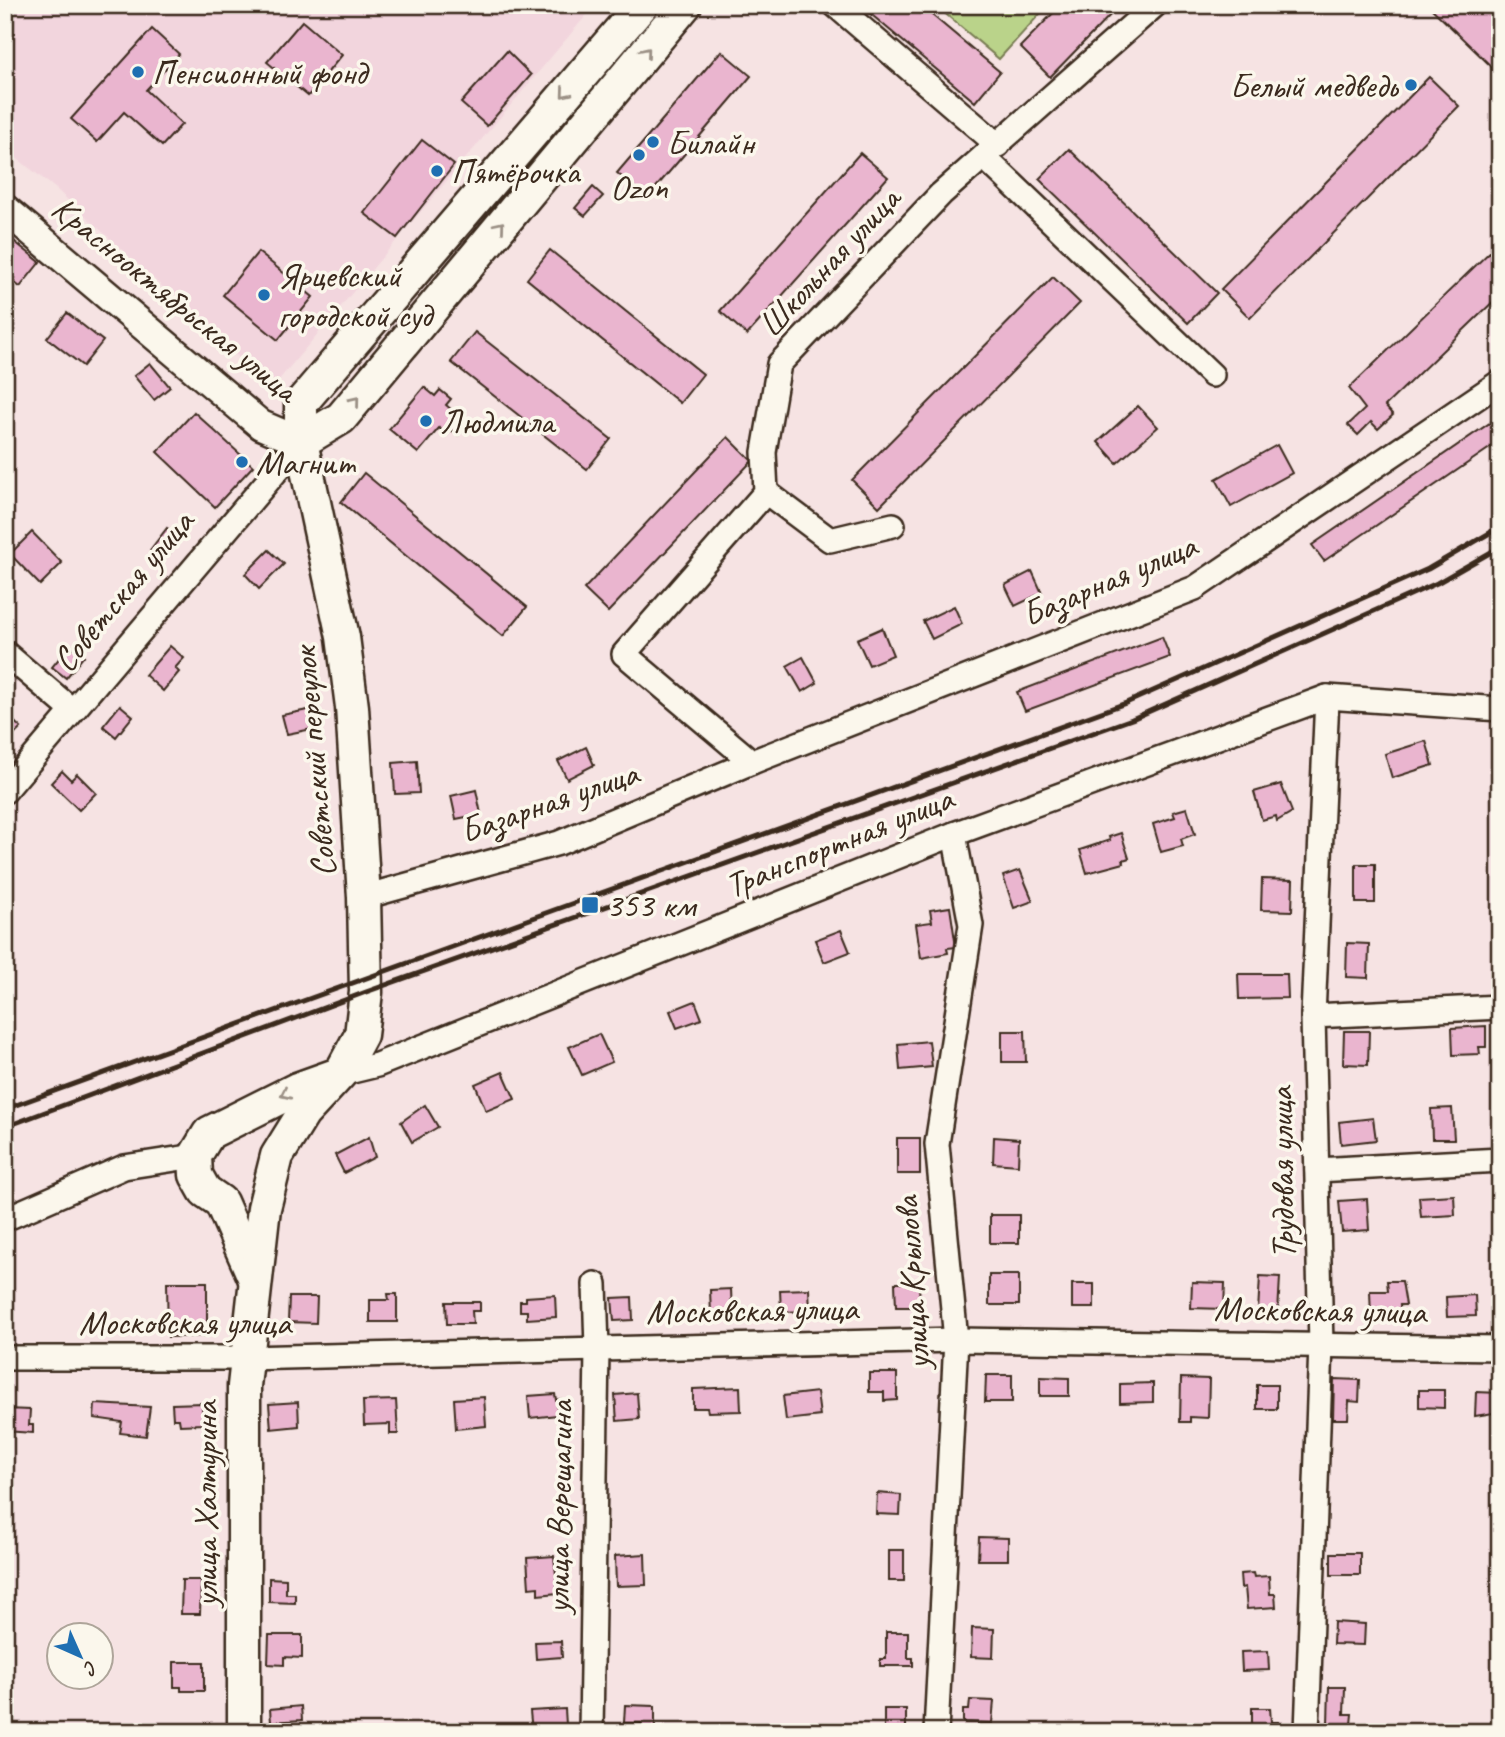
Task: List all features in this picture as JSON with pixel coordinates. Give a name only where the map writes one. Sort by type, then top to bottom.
[{"type":"main road","points":[[301,442],[301,403],[642,5]]},
{"type":"main road","name":"Советская улица","points":[[301,442],[341,418],[685,5]]},
{"type":"main road","name":"Советский переулок","points":[[277,1156],[303,1114],[340,1074],[361,1035],[366,992],[364,897],[352,708],[343,637],[301,442]]},
{"type":"main road","points":[[254,1278],[221,1202],[205,1191],[196,1175],[195,1156],[209,1133],[286,1094],[340,1074]]},
{"type":"main road","points":[[221,1202],[248,1203],[270,1187],[277,1156],[262,1131],[233,1122]]},
{"type":"main road","name":"улица Халтурина","points":[[244,1732],[246,1358],[254,1278],[270,1187]]},
{"type":"street","points":[[835,5],[991,151],[1212,375]]},
{"type":"street","name":"Школьная улица","points":[[766,492],[764,452],[779,364],[941,194],[1155,5]]},
{"type":"street","name":"Краснооктябрьская улица","points":[[5,209],[261,425],[301,442]]},
{"type":"street","name":"Базарная улица","points":[[364,897],[559,843],[752,762],[1195,588],[1500,382]]},
{"type":"street","name":"Советская улица","points":[[5,791],[301,442]]},
{"type":"street","points":[[752,762],[624,654],[766,492],[830,540],[893,525]]},
{"type":"street","points":[[5,653],[72,710]]},
{"type":"street","points":[[1327,697],[1500,709]]},
{"type":"street","name":"Транспортная улица","points":[[340,1074],[377,1065],[954,834],[1327,697]]},
{"type":"street","name":"Трудовая улица","points":[[1307,1732],[1321,1345],[1314,1016],[1327,697]]},
{"type":"street","name":"улица Крылова","points":[[936,1732],[956,1340],[937,1144],[971,925],[954,834]]},
{"type":"street","points":[[1314,1016],[1500,1007]]},
{"type":"street","points":[[5,1219],[124,1167],[195,1156]]},
{"type":"street","points":[[1317,1170],[1500,1160]]},
{"type":"street","name":"улица Верещагина","points":[[591,1732],[597,1349],[595,1284]]},
{"type":"street","name":"Московская улица","points":[[5,1358],[246,1358],[956,1340],[1500,1348]]},
{"type":"shaded area","points":[[5,5],[595,5],[272,388],[55,188],[5,149]]},
{"type":"green space","points":[[935,5],[1048,5],[999,59]]},
{"type":"building","points":[[860,5],[920,5],[1000,72],[975,102]]},
{"type":"building","points":[[1061,5],[1120,5],[1050,77],[1020,47]]},
{"type":"building","points":[[1428,5],[1488,5],[1500,17],[1500,75]]},
{"type":"building","points":[[302,21],[342,55],[308,96],[267,62]]},
{"type":"building","name":"Пенсионный фонд","points":[[152,29],[179,54],[146,90],[182,124],[162,146],[124,112],[97,142],[71,119]]},
{"type":"building","points":[[507,51],[531,75],[487,126],[461,103]]},
{"type":"building","points":[[721,51],[751,76],[647,198],[617,173]]},
{"type":"building","points":[[1429,77],[1459,106],[1250,318],[1221,289]]},
{"type":"building","points":[[422,140],[454,165],[397,238],[364,213]]},
{"type":"building","points":[[1069,149],[1217,293],[1188,323],[1039,179]]},
{"type":"building","points":[[860,153],[888,177],[747,335],[720,311]]},
{"type":"building","points":[[593,187],[603,196],[585,216],[575,208]]},
{"type":"building","points":[[5,234],[40,262],[20,287],[5,275]]},
{"type":"building","points":[[1500,242],[1500,295],[1385,406],[1393,415],[1378,429],[1371,422],[1358,435],[1348,425],[1365,409],[1349,388]]},
{"type":"building","points":[[550,250],[703,374],[680,403],[527,279]]},
{"type":"building","points":[[258,252],[313,297],[278,340],[223,295]]},
{"type":"building","points":[[1053,277],[1080,303],[879,507],[852,480]]},
{"type":"building","points":[[67,313],[103,341],[83,366],[47,338]]},
{"type":"building","points":[[475,332],[611,439],[587,469],[451,362]]},
{"type":"building","points":[[150,363],[170,387],[154,400],[134,376]]},
{"type":"building","name":"Людмила","points":[[424,387],[435,396],[440,390],[451,399],[446,405],[453,411],[450,415],[465,427],[458,435],[452,430],[447,435],[439,428],[418,453],[389,429]]},
{"type":"building","points":[[1138,406],[1158,427],[1117,463],[1098,442]]},
{"type":"building","points":[[194,412],[253,466],[215,507],[157,452]]},
{"type":"building","points":[[1500,416],[1500,441],[1324,561],[1312,545]]},
{"type":"building","points":[[728,437],[752,461],[608,612],[584,589]]},
{"type":"building","points":[[1277,445],[1292,473],[1231,507],[1216,479]]},
{"type":"building","points":[[364,473],[527,607],[503,636],[341,502]]},
{"type":"building","points":[[167,528],[181,539],[163,561],[150,550]]},
{"type":"building","points":[[32,532],[62,563],[40,585],[10,554]]},
{"type":"building","points":[[269,550],[284,564],[259,589],[245,574]]},
{"type":"building","points":[[1032,571],[1042,593],[1015,606],[1005,585]]},
{"type":"building","points":[[954,606],[962,624],[932,639],[923,621]]},
{"type":"building","points":[[882,628],[893,655],[869,665],[857,639]]},
{"type":"building","points":[[1162,637],[1170,657],[1025,711],[1017,692]]},
{"type":"building","points":[[70,645],[84,656],[66,678],[52,667]]},
{"type":"building","points":[[170,646],[184,658],[175,668],[179,672],[163,691],[145,675]]},
{"type":"building","points":[[803,657],[817,683],[802,692],[787,666]]},
{"type":"building","points":[[120,705],[133,716],[116,737],[103,726]]},
{"type":"building","points":[[313,709],[317,728],[287,734],[282,715]]},
{"type":"building","points":[[5,713],[21,728],[5,744]]},
{"type":"building","points":[[1426,741],[1433,765],[1392,778],[1385,754]]},
{"type":"building","points":[[586,747],[594,765],[567,779],[558,761]]},
{"type":"building","points":[[417,761],[419,793],[395,794],[393,763]]},
{"type":"building","points":[[62,771],[71,780],[77,774],[96,793],[79,810],[51,783]]},
{"type":"building","points":[[1281,784],[1292,812],[1277,821],[1276,816],[1262,820],[1254,792]]},
{"type":"building","points":[[476,790],[481,814],[456,819],[451,796]]},
{"type":"building","points":[[1187,808],[1195,834],[1181,839],[1183,846],[1161,852],[1153,824],[1175,817],[1173,812]]},
{"type":"building","points":[[1121,833],[1129,858],[1123,860],[1124,863],[1087,873],[1080,850],[1110,840],[1109,837]]},
{"type":"building","points":[[1356,864],[1375,864],[1375,903],[1356,903]]},
{"type":"building","points":[[1020,870],[1033,901],[1014,908],[1003,876]]},
{"type":"building","points":[[1262,879],[1293,880],[1292,911],[1261,910]]},
{"type":"building","points":[[950,907],[956,947],[947,948],[948,953],[921,958],[916,924],[932,922],[930,910]]},
{"type":"building","points":[[841,930],[850,952],[824,962],[815,940]]},
{"type":"building","points":[[1347,943],[1369,944],[1368,978],[1346,977]]},
{"type":"building","points":[[1238,974],[1287,974],[1288,998],[1239,999]]},
{"type":"building","points":[[695,1001],[702,1019],[677,1028],[670,1011]]},
{"type":"building","points":[[1486,1026],[1486,1047],[1479,1047],[1480,1054],[1453,1055],[1452,1028]]},
{"type":"building","points":[[1002,1031],[1025,1031],[1026,1062],[1002,1062]]},
{"type":"building","points":[[1344,1031],[1369,1031],[1368,1065],[1343,1064]]},
{"type":"building","points":[[599,1034],[612,1062],[582,1075],[569,1047]]},
{"type":"building","points":[[929,1041],[932,1067],[900,1070],[898,1044]]},
{"type":"building","points":[[503,1072],[515,1099],[486,1111],[475,1084]]},
{"type":"building","points":[[425,1105],[438,1127],[412,1142],[401,1122]]},
{"type":"building","points":[[1452,1108],[1454,1139],[1432,1139],[1431,1109]]},
{"type":"building","points":[[1373,1118],[1376,1140],[1341,1144],[1339,1122]]},
{"type":"building","points":[[369,1137],[375,1157],[344,1173],[335,1155]]},
{"type":"building","points":[[994,1137],[1019,1139],[1018,1165],[993,1163]]},
{"type":"building","points":[[897,1138],[920,1138],[920,1174],[897,1174]]},
{"type":"building","points":[[1454,1195],[1455,1215],[1421,1217],[1419,1197]]},
{"type":"building","points":[[1367,1199],[1369,1230],[1342,1232],[1339,1201]]},
{"type":"building","points":[[990,1215],[1019,1215],[1019,1243],[990,1243]]},
{"type":"building","points":[[989,1275],[1019,1275],[1019,1305],[989,1305]]},
{"type":"building","points":[[1260,1276],[1280,1277],[1278,1313],[1258,1312]]},
{"type":"building","points":[[1387,1281],[1402,1281],[1406,1305],[1400,1305],[1401,1316],[1371,1317],[1370,1291],[1388,1291]]},
{"type":"building","points":[[167,1282],[207,1282],[207,1336],[168,1337]]},
{"type":"building","points":[[1192,1282],[1225,1283],[1224,1309],[1191,1308]]},
{"type":"building","points":[[895,1283],[919,1283],[920,1307],[896,1307]]},
{"type":"building","points":[[1072,1284],[1094,1284],[1094,1308],[1072,1308]]},
{"type":"building","points":[[731,1289],[732,1313],[711,1314],[710,1290]]},
{"type":"building","points":[[809,1289],[810,1311],[781,1312],[780,1290]]},
{"type":"building","points":[[388,1294],[397,1294],[397,1322],[370,1322],[370,1300],[389,1300]]},
{"type":"building","points":[[555,1295],[556,1317],[527,1319],[527,1311],[520,1311],[520,1301],[526,1301],[526,1297]]},
{"type":"building","points":[[1475,1295],[1476,1316],[1447,1317],[1446,1297]]},
{"type":"building","points":[[289,1297],[317,1297],[316,1323],[288,1322]]},
{"type":"building","points":[[632,1297],[633,1320],[614,1321],[612,1298]]},
{"type":"building","points":[[446,1302],[480,1302],[480,1311],[472,1311],[473,1324],[447,1324]]},
{"type":"building","points":[[869,1373],[897,1373],[897,1400],[884,1401],[884,1392],[869,1392]]},
{"type":"building","points":[[986,1375],[1012,1375],[1012,1402],[985,1402]]},
{"type":"building","points":[[1040,1377],[1069,1378],[1069,1396],[1040,1396]]},
{"type":"building","points":[[1181,1378],[1209,1379],[1208,1418],[1190,1417],[1190,1422],[1180,1422]]},
{"type":"building","points":[[1334,1379],[1360,1380],[1359,1402],[1349,1401],[1348,1419],[1333,1419]]},
{"type":"building","points":[[1153,1383],[1153,1402],[1120,1403],[1120,1384]]},
{"type":"building","points":[[1257,1385],[1277,1385],[1277,1409],[1257,1409]]},
{"type":"building","points":[[740,1387],[741,1411],[708,1412],[707,1408],[693,1408],[693,1389]]},
{"type":"building","points":[[1419,1390],[1444,1390],[1444,1408],[1419,1407]]},
{"type":"building","points":[[817,1392],[820,1416],[786,1420],[783,1396]]},
{"type":"building","points":[[1476,1392],[1500,1393],[1500,1412],[1475,1416]]},
{"type":"building","points":[[637,1393],[639,1419],[617,1421],[615,1395]]},
{"type":"building","points":[[555,1394],[556,1400],[561,1399],[562,1405],[557,1406],[557,1415],[530,1418],[528,1396]]},
{"type":"building","points":[[484,1397],[486,1426],[456,1429],[454,1399]]},
{"type":"building","points":[[396,1400],[398,1434],[390,1434],[390,1424],[364,1425],[363,1401]]},
{"type":"building","points":[[298,1402],[299,1426],[271,1429],[269,1404]]},
{"type":"building","points":[[202,1403],[203,1424],[180,1425],[179,1419],[173,1419],[172,1404]]},
{"type":"building","points":[[95,1404],[150,1407],[146,1436],[120,1433],[122,1422],[94,1418]]},
{"type":"building","points":[[5,1409],[30,1410],[29,1425],[33,1425],[33,1433],[5,1431]]},
{"type":"building","points":[[877,1493],[901,1495],[900,1515],[876,1514]]},
{"type":"building","points":[[979,1537],[1008,1538],[1008,1560],[978,1560]]},
{"type":"building","points":[[889,1550],[904,1550],[904,1581],[889,1581]]},
{"type":"building","points":[[1331,1553],[1360,1553],[1360,1575],[1331,1575]]},
{"type":"building","points":[[645,1554],[646,1585],[616,1586],[615,1556]]},
{"type":"building","points":[[554,1556],[558,1593],[538,1595],[538,1587],[529,1588],[527,1558]]},
{"type":"building","points":[[1253,1573],[1254,1577],[1269,1576],[1270,1594],[1275,1594],[1276,1607],[1247,1609],[1245,1587],[1241,1588],[1240,1574]]},
{"type":"building","points":[[269,1578],[286,1579],[286,1594],[295,1594],[295,1603],[269,1602]]},
{"type":"building","points":[[182,1580],[201,1580],[200,1614],[181,1614]]},
{"type":"building","points":[[1334,1622],[1365,1624],[1364,1645],[1333,1644]]},
{"type":"building","points":[[972,1628],[994,1629],[993,1658],[971,1657]]},
{"type":"building","points":[[886,1632],[908,1632],[908,1658],[913,1658],[913,1666],[880,1666],[880,1659],[886,1659]]},
{"type":"building","points":[[269,1635],[302,1635],[302,1658],[284,1657],[284,1665],[268,1664]]},
{"type":"building","points":[[561,1641],[562,1657],[536,1659],[535,1642]]},
{"type":"building","points":[[1268,1651],[1269,1670],[1242,1671],[1241,1652]]},
{"type":"building","points":[[174,1662],[204,1662],[204,1691],[181,1691],[181,1687],[174,1687]]},
{"type":"building","points":[[1329,1687],[1345,1687],[1344,1714],[1352,1714],[1351,1724],[1328,1724]]},
{"type":"building","points":[[970,1700],[994,1701],[992,1723],[963,1722],[963,1710],[969,1710]]},
{"type":"building","points":[[625,1705],[655,1706],[655,1729],[640,1729],[641,1723],[624,1723]]},
{"type":"building","points":[[301,1706],[302,1720],[271,1722],[270,1709]]},
{"type":"building","points":[[1252,1708],[1270,1708],[1271,1722],[1278,1722],[1278,1732],[1252,1732]]},
{"type":"building","points":[[565,1709],[566,1725],[532,1732],[530,1711]]},
{"type":"building","points":[[884,1709],[906,1709],[906,1732],[884,1732]]},
{"type":"railway","points":[[5,1109],[1126,703],[1428,569],[1500,527]]},
{"type":"railway","points":[[5,1127],[366,992],[1132,719],[1437,583],[1500,547]]},
{"type":"place","name":"Пенсионный фонд","points":[[138,72]]},
{"type":"place","name":"Белый медведь","points":[[1411,85]]},
{"type":"place","name":"Билайн","points":[[653,142]]},
{"type":"place","name":"Ozon","points":[[639,155]]},
{"type":"place","name":"Пятёрочка","points":[[437,171]]},
{"type":"place","name":"Ярцевский городской суд","points":[[264,295]]},
{"type":"place","name":"Людмила","points":[[426,421]]},
{"type":"place","name":"Магнит","points":[[242,462]]},
{"type":"place","name":"353 км","points":[[590,905]]}]
